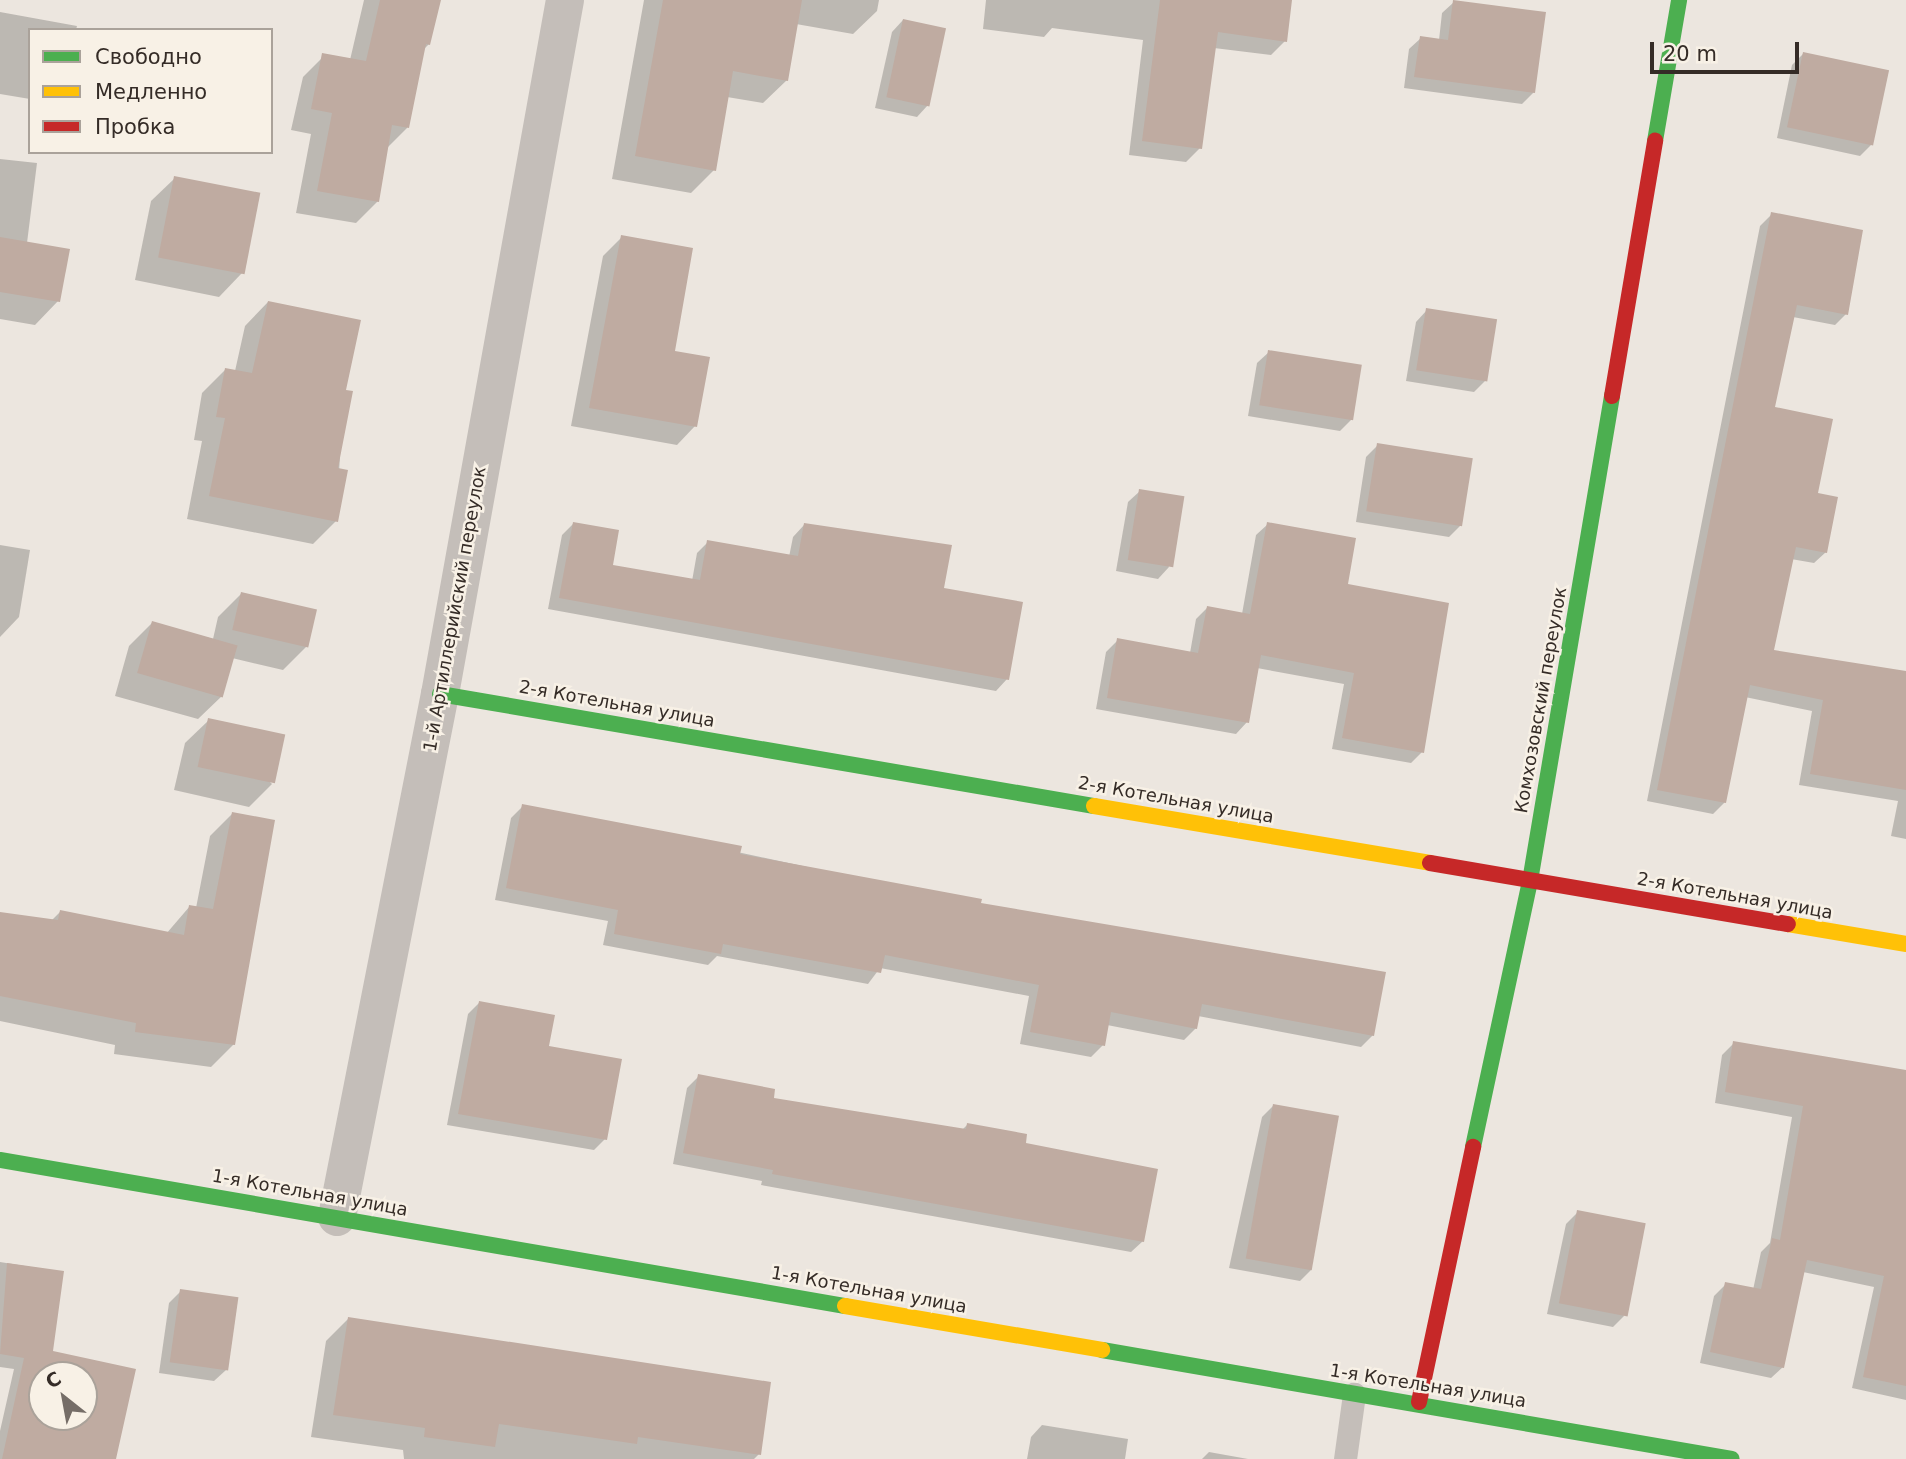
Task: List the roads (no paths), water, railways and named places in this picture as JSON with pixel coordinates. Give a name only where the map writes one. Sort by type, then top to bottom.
[{"type":"street","name":"1-й Артиллерийский переулок","points":[[337,1217],[440,694],[565,0]]},
{"type":"street","name":"Комхозовский переулок","points":[[1419,1402],[1530,881],[1679,0]]},
{"type":"street","name":"2-я Котельная улица","points":[[440,694],[1906,944]]},
{"type":"street","name":"1-я Котельная улица","points":[[0,1160],[1354,1394],[1419,1402],[1732,1459]]},
{"type":"lane","points":[[1345,1459],[1354,1394]]}]
